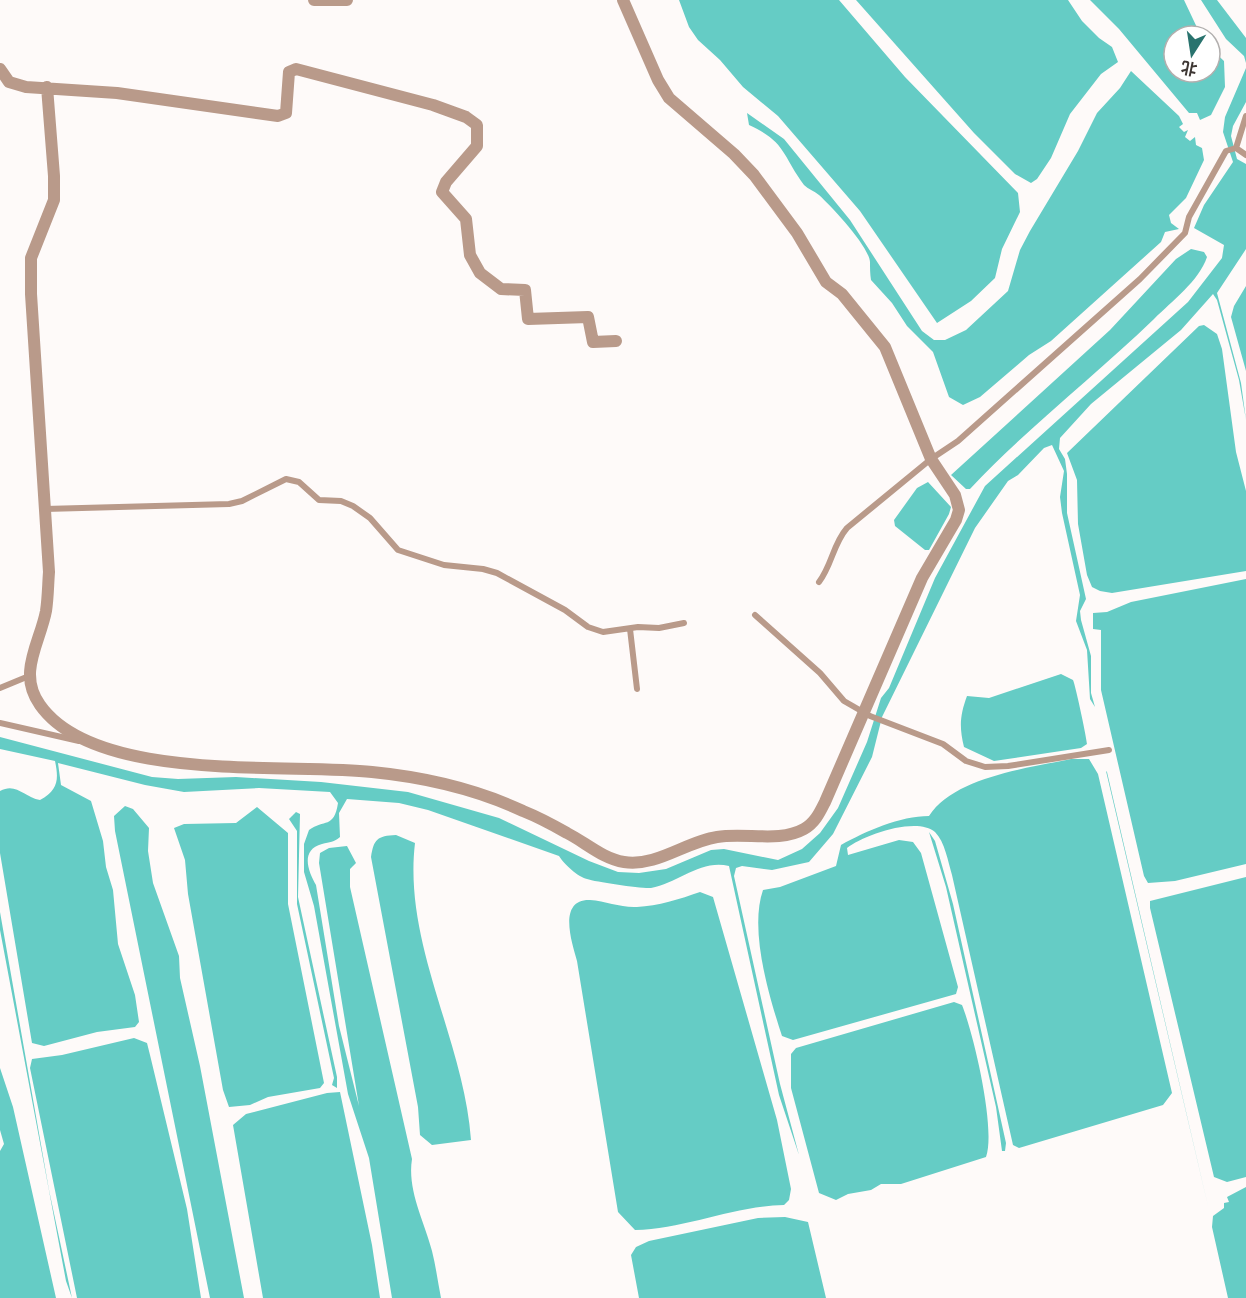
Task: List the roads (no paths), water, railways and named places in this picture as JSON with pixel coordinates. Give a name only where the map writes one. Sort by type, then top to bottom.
[{"type":"street","points":[[314,0],[347,0]]},
{"type":"street","points":[[47,87],[54,200],[31,258],[31,294],[49,572],[47,601],[32,653],[29,676],[40,705],[56,721],[88,743],[116,752],[162,761],[372,771],[425,779],[483,795],[522,810],[608,857],[636,862],[652,861],[714,837],[775,835],[804,829],[819,814],[867,714],[922,578],[957,520],[959,510],[955,495],[932,459],[885,347],[842,294],[826,282],[797,233],[754,175],[669,98],[658,80],[623,0]]},
{"type":"street","points":[[0,69],[9,82],[26,87],[117,93],[279,116],[286,113],[289,72],[296,69],[433,105],[466,117],[477,125],[477,146],[446,182],[442,192],[466,219],[470,255],[480,273],[501,289],[525,290],[528,319],[588,318],[593,342],[616,341]]},
{"type":"lane","points":[[1236,148],[1246,117]]},
{"type":"lane","points":[[819,582],[829,569],[837,539],[847,528],[932,459],[958,441],[1140,279],[1173,245],[1185,232],[1189,217],[1226,151],[1236,148]]},
{"type":"lane","points":[[1236,148],[1246,155]]},
{"type":"lane","points":[[45,509],[229,504],[242,501],[286,479],[299,482],[319,500],[341,501],[353,506],[370,518],[398,550],[414,557],[497,573],[565,610],[588,627],[603,632],[630,628],[659,628],[684,623]]},
{"type":"lane","points":[[755,615],[820,673],[844,701],[867,714],[943,744],[966,761],[985,767],[1008,766],[1109,750]]},
{"type":"lane","points":[[630,628],[637,689]]},
{"type":"lane","points":[[0,688],[29,676]]},
{"type":"lane","points":[[0,723],[88,743]]},
{"type":"water","points":[[679,0],[839,0],[905,77],[1018,193],[1020,212],[1002,249],[995,278],[971,301],[937,323],[860,211],[778,116],[743,87],[720,60],[698,40],[689,27]]},
{"type":"water","points":[[856,0],[1068,0],[1082,21],[1112,47],[1118,62],[1101,74],[1070,114],[1051,158],[1037,179],[1031,183],[1015,174],[974,133]]},
{"type":"water","points":[[1090,0],[1184,0],[1195,24],[1162,24],[1162,81],[1119,29]]},
{"type":"water","points":[[1201,0],[1217,0],[1246,38],[1246,63],[1244,56],[1222,33],[1222,24],[1216,24]]},
{"type":"water","points":[[1222,59],[1225,87],[1211,115],[1200,120],[1197,113],[1189,113],[1165,84],[1222,84]]},
{"type":"water","points":[[1246,68],[1246,102],[1233,126],[1231,136],[1237,159],[1246,164],[1246,249],[1217,293],[1241,383],[1246,420],[1239,380],[1217,300],[1213,294],[1181,330],[1091,404],[1060,438],[1059,449],[1065,459],[1067,474],[1067,513],[1086,599],[1080,611],[1091,656],[1091,693],[1095,707],[1090,699],[1087,650],[1076,621],[1080,595],[1060,497],[1064,471],[1052,445],[1044,448],[1018,475],[1008,481],[975,528],[882,717],[872,757],[833,834],[809,862],[772,870],[742,866],[736,868],[734,876],[780,1084],[799,1155],[779,1095],[729,866],[709,866],[651,888],[600,882],[580,876],[559,856],[428,810],[399,803],[347,799],[339,813],[340,837],[315,847],[311,851],[308,856],[310,874],[316,885],[339,1026],[359,1106],[319,863],[320,853],[329,848],[347,846],[356,863],[350,869],[350,887],[412,1159],[414,1194],[432,1251],[441,1298],[392,1298],[369,1158],[348,1094],[314,906],[304,872],[304,844],[309,830],[331,820],[336,811],[338,803],[330,792],[259,788],[184,792],[145,785],[58,763],[61,785],[91,801],[103,841],[106,867],[113,890],[118,944],[135,995],[139,1022],[135,1027],[97,1032],[44,1046],[32,1043],[0,853],[0,791],[11,788],[40,800],[54,788],[57,774],[55,761],[0,749],[0,737],[152,777],[178,779],[236,777],[321,782],[408,792],[499,818],[589,861],[618,872],[639,873],[666,869],[711,850],[724,849],[778,860],[802,849],[820,833],[838,808],[867,742],[881,698],[889,688],[935,578],[985,486],[1188,302],[1222,258],[1224,245],[1194,228],[1204,205],[1233,162],[1223,132],[1225,117]]},
{"type":"water","points":[[1131,71],[1179,116],[1183,124],[1179,127],[1184,132],[1188,130],[1185,137],[1190,141],[1195,137],[1196,145],[1202,148],[1204,160],[1186,198],[1169,215],[1171,223],[1179,229],[1165,232],[1161,242],[1051,341],[1029,355],[980,397],[963,405],[949,397],[933,352],[907,326],[892,303],[871,280],[868,255],[857,237],[825,200],[804,185],[777,144],[770,137],[749,125],[747,113],[784,139],[850,220],[922,331],[934,340],[945,340],[966,330],[1008,291],[1020,250],[1030,231],[1078,151],[1097,113],[1120,88]]},
{"type":"water","points":[[1191,249],[1204,252],[1207,257],[1198,274],[1177,298],[1014,445],[970,489],[966,489],[951,475],[1110,330],[1176,259]]},
{"type":"water","points":[[1246,286],[1246,371],[1231,317],[1234,306]]},
{"type":"water","points":[[1204,325],[1217,334],[1222,349],[1236,452],[1246,491],[1246,571],[1112,593],[1100,591],[1092,587],[1087,575],[1078,524],[1077,480],[1067,453],[1199,326]]},
{"type":"water","points":[[928,482],[951,507],[929,550],[925,550],[895,526],[894,520],[917,488]]},
{"type":"water","points":[[1246,579],[1246,864],[1175,881],[1148,883],[1144,876],[1101,690],[1101,630],[1093,629],[1093,613],[1107,612],[1131,602]]},
{"type":"water","points":[[1061,674],[1073,680],[1087,744],[1081,748],[994,761],[964,747],[961,721],[967,696],[989,698]]},
{"type":"water","points":[[1071,759],[1089,759],[1098,774],[1172,1093],[1163,1105],[1019,1148],[1013,1145],[948,858],[935,832],[916,826],[890,829],[865,838],[847,848],[848,855],[899,840],[913,842],[921,853],[958,987],[956,994],[793,1040],[782,1036],[762,963],[759,943],[759,906],[763,890],[780,887],[836,866],[841,845],[884,825],[929,816],[956,792],[974,783],[993,776]]},
{"type":"water","points":[[1106,771],[1107,772],[1208,1206]]},
{"type":"water","points":[[125,806],[133,809],[149,828],[148,851],[153,883],[179,956],[180,978],[200,1066],[244,1298],[210,1298],[115,831],[114,816]]},
{"type":"water","points":[[257,807],[288,833],[288,904],[324,1083],[320,1088],[268,1097],[250,1105],[229,1107],[223,1090],[188,894],[185,860],[174,828],[184,824],[236,823]]},
{"type":"water","points":[[296,812],[300,814],[298,897],[337,1077],[337,1088],[332,1085],[334,1078],[297,904],[297,831],[289,819]]},
{"type":"water","points":[[929,832],[935,841],[953,904],[1006,1143],[1005,1151],[1002,1151],[996,1107],[946,887]]},
{"type":"water","points":[[396,835],[415,843],[414,881],[418,918],[426,955],[458,1066],[471,1140],[432,1145],[420,1135],[418,1107],[371,857],[375,842],[385,836]]},
{"type":"water","points":[[1246,877],[1246,1177],[1227,1182],[1214,1177],[1150,901]]},
{"type":"water","points":[[700,892],[713,897],[777,1120],[791,1189],[789,1200],[784,1205],[746,1209],[672,1226],[635,1230],[618,1212],[577,961],[570,934],[570,914],[573,907],[580,902],[590,900],[637,907],[661,904]]},
{"type":"water","points":[[0,912],[49,1190],[72,1298],[66,1281],[0,930]]},
{"type":"water","points":[[954,1002],[962,1005],[967,1019],[982,1082],[988,1126],[986,1157],[901,1184],[881,1184],[871,1190],[848,1194],[836,1200],[819,1193],[791,1088],[791,1054],[796,1048]]},
{"type":"water","points":[[134,1038],[147,1043],[187,1209],[201,1298],[77,1298],[30,1068],[32,1059],[62,1055]]},
{"type":"water","points":[[0,1068],[13,1107],[56,1298],[0,1298],[0,1151],[4,1144],[0,1130]]},
{"type":"water","points":[[340,1092],[372,1245],[380,1298],[263,1298],[233,1125],[246,1114],[327,1093]]},
{"type":"water","points":[[1246,1187],[1246,1298],[1228,1298],[1212,1227],[1213,1216],[1224,1208],[1224,1203],[1229,1202],[1227,1197]]},
{"type":"water","points":[[785,1217],[808,1222],[826,1298],[639,1298],[631,1255],[636,1247],[649,1241],[758,1218]]}]
